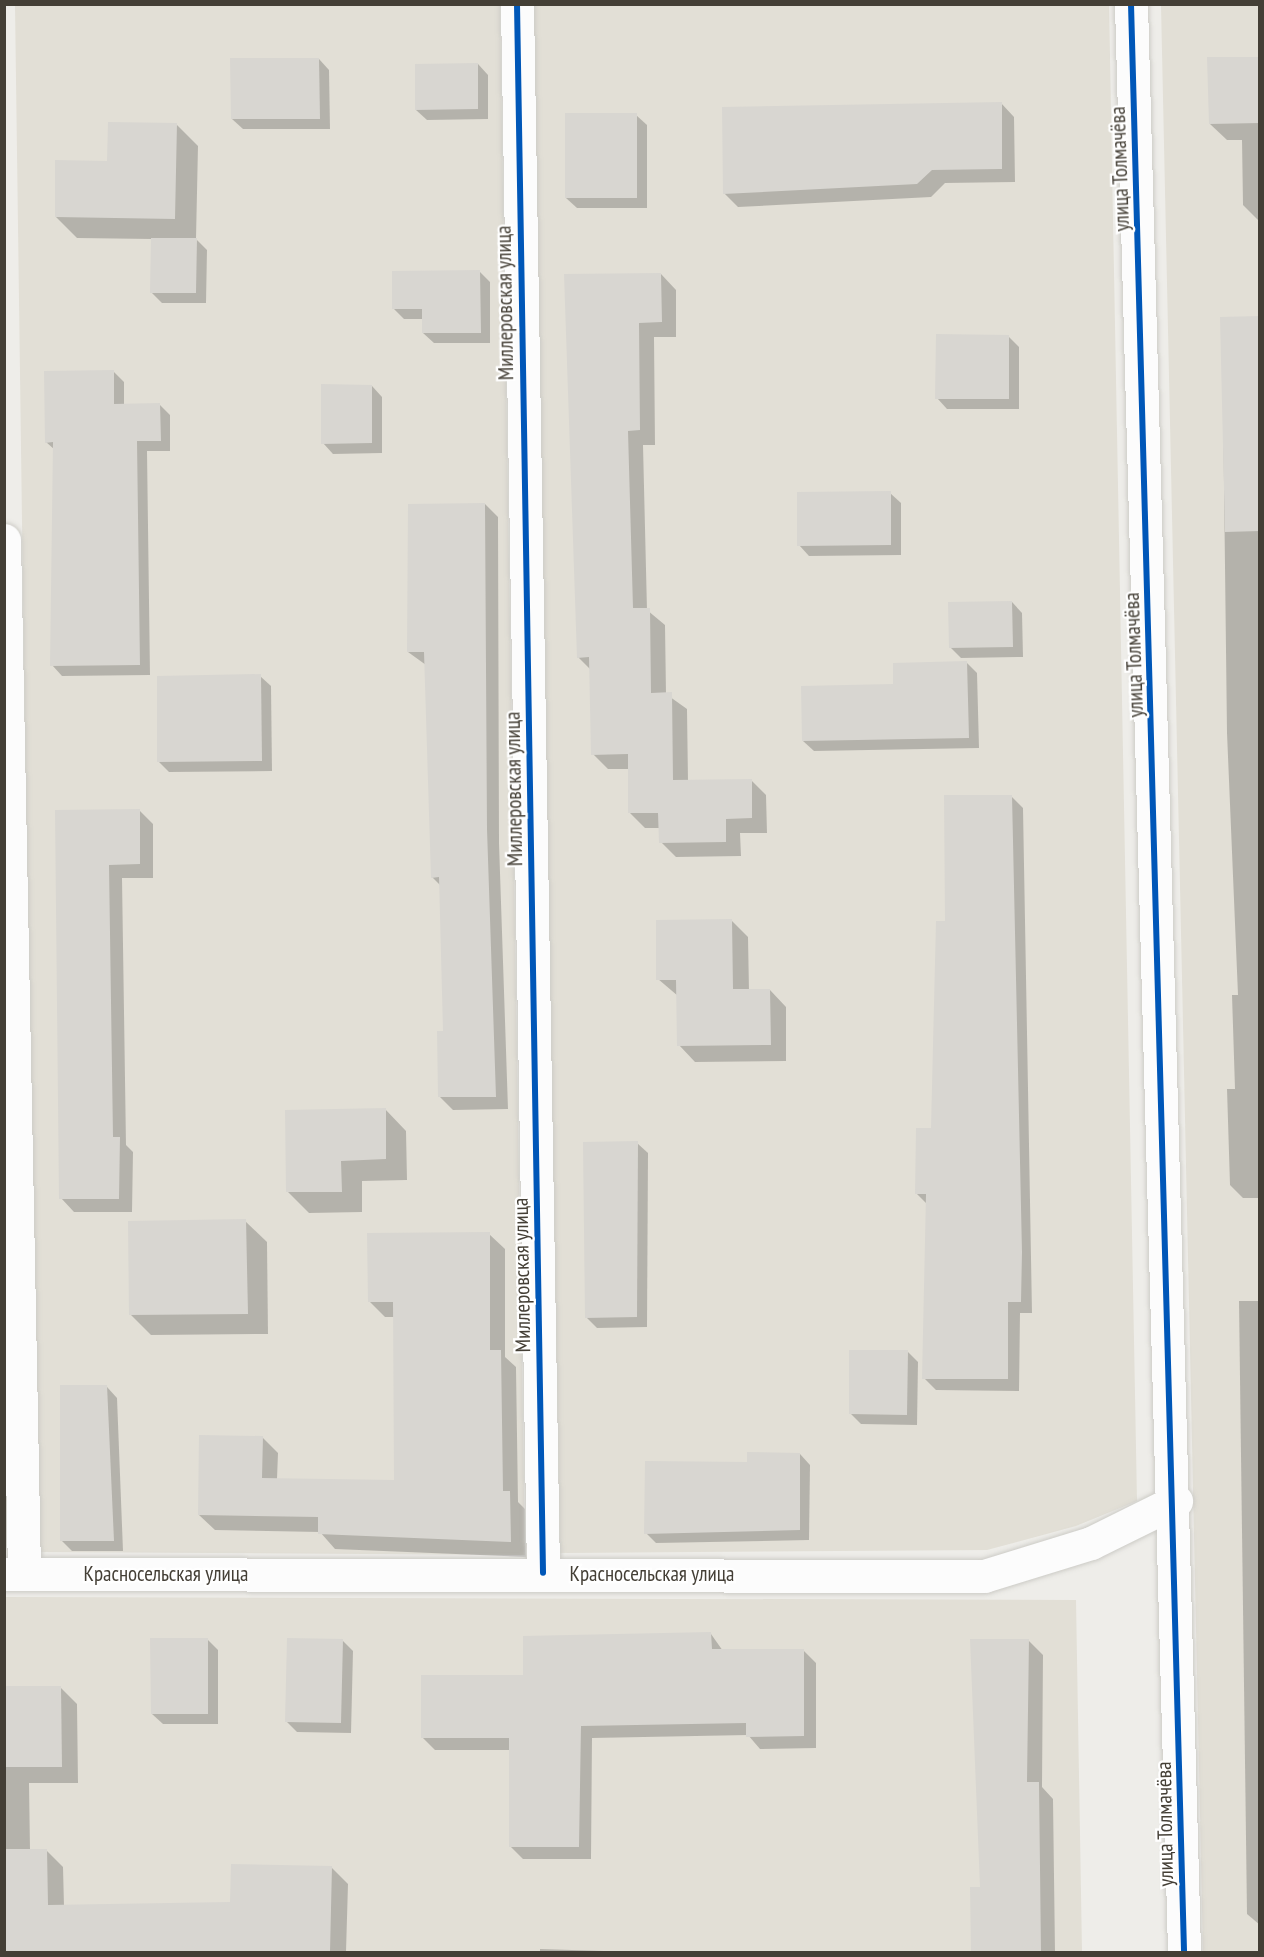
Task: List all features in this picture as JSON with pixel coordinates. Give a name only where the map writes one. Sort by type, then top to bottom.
[{"type":"street","name":"Миллеровская улица","points":[[517,4],[543,1573]]},
{"type":"street","name":"улица Толмачёва","points":[[1131,4],[1176,1501],[1184,1953]]},
{"type":"street","points":[[4,540],[14,1574]]},
{"type":"street","name":"Красносельская улица","points":[[14,1574],[543,1573],[984,1576],[1091,1543],[1176,1501]]},
{"type":"shaded area","points":[[15,5],[500,5],[525,1555],[36,1552]]},
{"type":"shaded area","points":[[532,5],[1109,5],[1137,1501],[1076,1526],[987,1550],[560,1553]]},
{"type":"shaded area","points":[[1161,5],[1259,5],[1259,1952],[1203,1952]]},
{"type":"shaded area","points":[[5,1597],[1076,1600],[1082,1952],[5,1952]]},
{"type":"building","points":[[1207,57],[1260,57],[1260,123],[1209,124]]},
{"type":"building","points":[[230,58],[319,58],[320,119],[231,119]]},
{"type":"building","points":[[478,63],[478,109],[415,110],[415,64]]},
{"type":"building","points":[[1002,102],[1002,169],[932,170],[917,184],[723,194],[722,107]]},
{"type":"building","points":[[565,113],[637,113],[637,198],[565,198]]},
{"type":"building","points":[[108,122],[177,123],[175,219],[55,217],[55,160],[107,161]]},
{"type":"building","points":[[151,238],[197,238],[196,293],[150,293]]},
{"type":"building","points":[[480,270],[481,333],[422,333],[422,309],[392,309],[392,271]]},
{"type":"building","points":[[661,273],[662,322],[639,323],[640,430],[628,431],[633,608],[650,608],[651,693],[672,692],[673,780],[752,779],[752,818],[726,819],[726,842],[659,843],[658,813],[628,813],[628,754],[591,755],[589,657],[577,658],[564,274]]},
{"type":"building","points":[[1260,316],[1260,531],[1225,532],[1220,317]]},
{"type":"building","points":[[936,334],[1009,335],[1009,399],[935,399]]},
{"type":"building","points":[[114,370],[114,404],[160,403],[161,441],[137,441],[140,665],[50,666],[53,442],[45,443],[44,371]]},
{"type":"building","points":[[321,384],[372,385],[372,443],[321,444]]},
{"type":"building","points":[[891,491],[891,545],[797,546],[797,492]]},
{"type":"building","points":[[485,503],[487,829],[496,1097],[438,1097],[437,1031],[443,1031],[439,877],[431,878],[424,652],[407,652],[408,504]]},
{"type":"building","points":[[1012,601],[1013,647],[949,648],[948,602]]},
{"type":"building","points":[[967,661],[969,738],[802,741],[801,686],[893,684],[893,663]]},
{"type":"building","points":[[261,674],[262,761],[157,762],[157,676]]},
{"type":"building","points":[[944,795],[1012,795],[1022,1252],[1021,1302],[1008,1302],[1008,1379],[922,1379],[926,1194],[915,1194],[916,1128],[931,1128],[936,921],[945,921]]},
{"type":"building","points":[[140,809],[140,864],[109,865],[113,1137],[120,1137],[119,1199],[59,1199],[55,810]]},
{"type":"building","points":[[732,919],[733,989],[770,989],[771,1045],[677,1046],[676,980],[656,980],[656,920]]},
{"type":"building","points":[[386,1108],[386,1159],[341,1161],[342,1192],[286,1192],[285,1110]]},
{"type":"building","points":[[638,1141],[637,1317],[585,1318],[583,1142]]},
{"type":"building","points":[[246,1219],[248,1314],[129,1315],[128,1221]]},
{"type":"building","points":[[490,1232],[490,1350],[501,1350],[503,1491],[510,1491],[511,1542],[318,1534],[318,1517],[198,1515],[199,1435],[263,1436],[262,1478],[394,1480],[393,1302],[368,1302],[367,1233]]},
{"type":"building","points":[[849,1350],[908,1350],[907,1415],[849,1414]]},
{"type":"building","points":[[60,1385],[107,1385],[114,1541],[60,1541]]},
{"type":"building","points":[[747,1452],[800,1453],[800,1530],[644,1534],[645,1461],[747,1462]]},
{"type":"building","points":[[711,1632],[712,1649],[804,1649],[804,1736],[746,1737],[746,1723],[581,1726],[579,1847],[509,1847],[509,1738],[421,1738],[421,1675],[523,1675],[523,1636]]},
{"type":"building","points":[[150,1638],[208,1638],[208,1714],[151,1714]]},
{"type":"building","points":[[287,1638],[343,1639],[341,1723],[285,1722]]},
{"type":"building","points":[[970,1639],[1029,1639],[1027,1782],[1039,1782],[1041,1953],[971,1953],[970,1887],[980,1887]]},
{"type":"building","points":[[4,1686],[61,1686],[62,1767],[4,1767]]},
{"type":"building","points":[[4,1849],[47,1849],[48,1905],[230,1902],[231,1864],[332,1866],[330,1952],[4,1953]]},
{"type":"cycle path","points":[[517,4],[543,1573]]},
{"type":"cycle path","points":[[1131,4],[1184,1952]]}]
